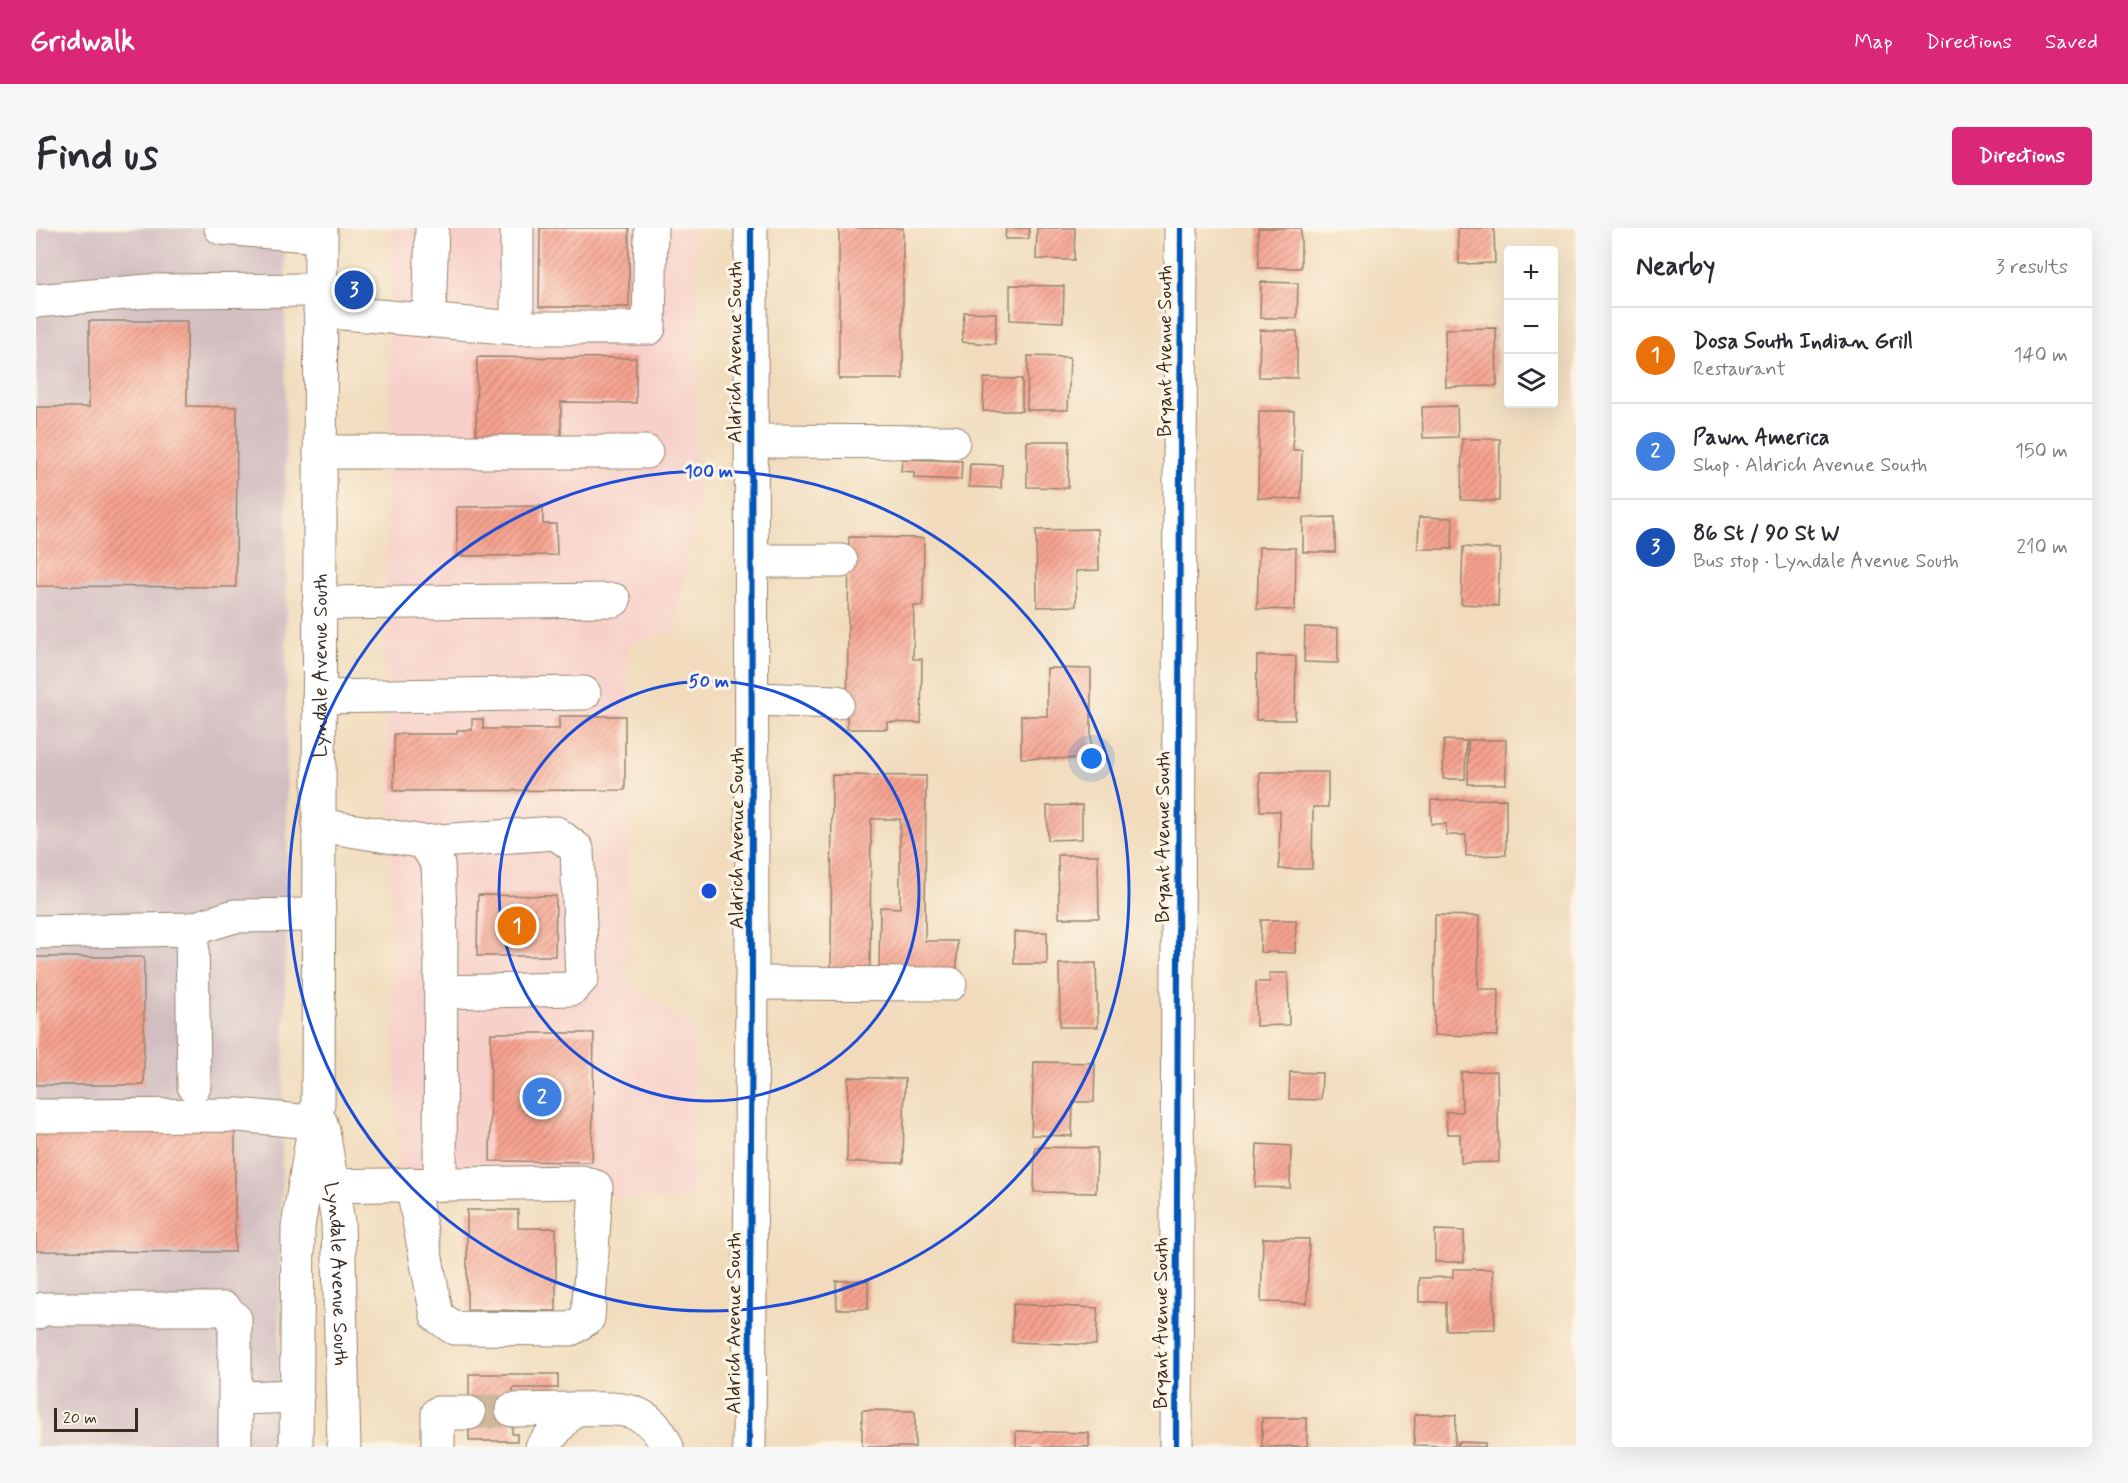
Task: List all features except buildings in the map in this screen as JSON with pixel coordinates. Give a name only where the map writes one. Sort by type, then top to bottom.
[{"type":"street","points":[[215,228],[321,232]]},
{"type":"street","points":[[429,319],[432,228]]},
{"type":"street","points":[[517,228],[517,328]]},
{"type":"street","points":[[36,301],[148,291],[320,300],[429,319],[517,328],[649,328],[651,228]]},
{"type":"street","name":"Aldrich Avenue South","points":[[749,1447],[752,983],[751,228]]},
{"type":"street","name":"Bryant Avenue South","points":[[1176,1447],[1181,228]]},
{"type":"street","name":"Lyndale Avenue South","points":[[296,1447],[298,1227],[318,1116],[321,232]]},
{"type":"street","points":[[751,441],[953,442]]},
{"type":"street","points":[[320,452],[646,452]]},
{"type":"street","points":[[752,561],[841,561]]},
{"type":"street","points":[[319,603],[614,600]]},
{"type":"street","points":[[319,697],[584,693]]},
{"type":"street","points":[[752,699],[837,702]]},
{"type":"street","points":[[319,825],[424,843],[556,833],[577,849],[582,978],[572,989],[441,992]]},
{"type":"street","points":[[332,1186],[426,1184],[582,1182],[596,1187],[588,1318],[571,1329],[454,1328],[437,1316],[426,1184],[441,992],[438,864],[424,843]]},
{"type":"street","points":[[36,932],[192,929],[236,916],[319,915]]},
{"type":"street","points":[[192,929],[194,1086]]},
{"type":"street","points":[[752,983],[950,984]]},
{"type":"street","points":[[36,1116],[318,1116]]},
{"type":"street","name":"Lyndale Avenue South","points":[[318,1116],[338,1222],[344,1447]]},
{"type":"street","points":[[36,1313],[44,1309],[225,1309],[236,1319],[234,1447]]},
{"type":"street","points":[[236,1398],[297,1396]]},
{"type":"street","points":[[542,1447],[573,1408]]},
{"type":"street","points":[[512,1410],[624,1408],[652,1422],[667,1447]]},
{"type":"street","points":[[438,1447],[438,1413],[469,1413]]},
{"type":"shaded area","points":[[36,228],[285,228],[287,894],[277,1447],[36,1447]]},
{"type":"shaded area","points":[[391,228],[695,228],[697,506],[674,632],[629,644],[628,820],[628,982],[695,1030],[694,1198],[399,1196],[385,642]]},
{"type":"tunnel","points":[[469,1413],[512,1410]]},
{"type":"cycle path","points":[[749,1447],[752,983],[751,228]]},
{"type":"cycle path","points":[[1176,1447],[1181,228]]},
{"type":"place","name":"86 St / 90 St W","points":[[354,290]]},
{"type":"place","name":"Dosa South Indian Grill","points":[[517,926]]},
{"type":"place","name":"Pawn America","points":[[542,1097]]}]
